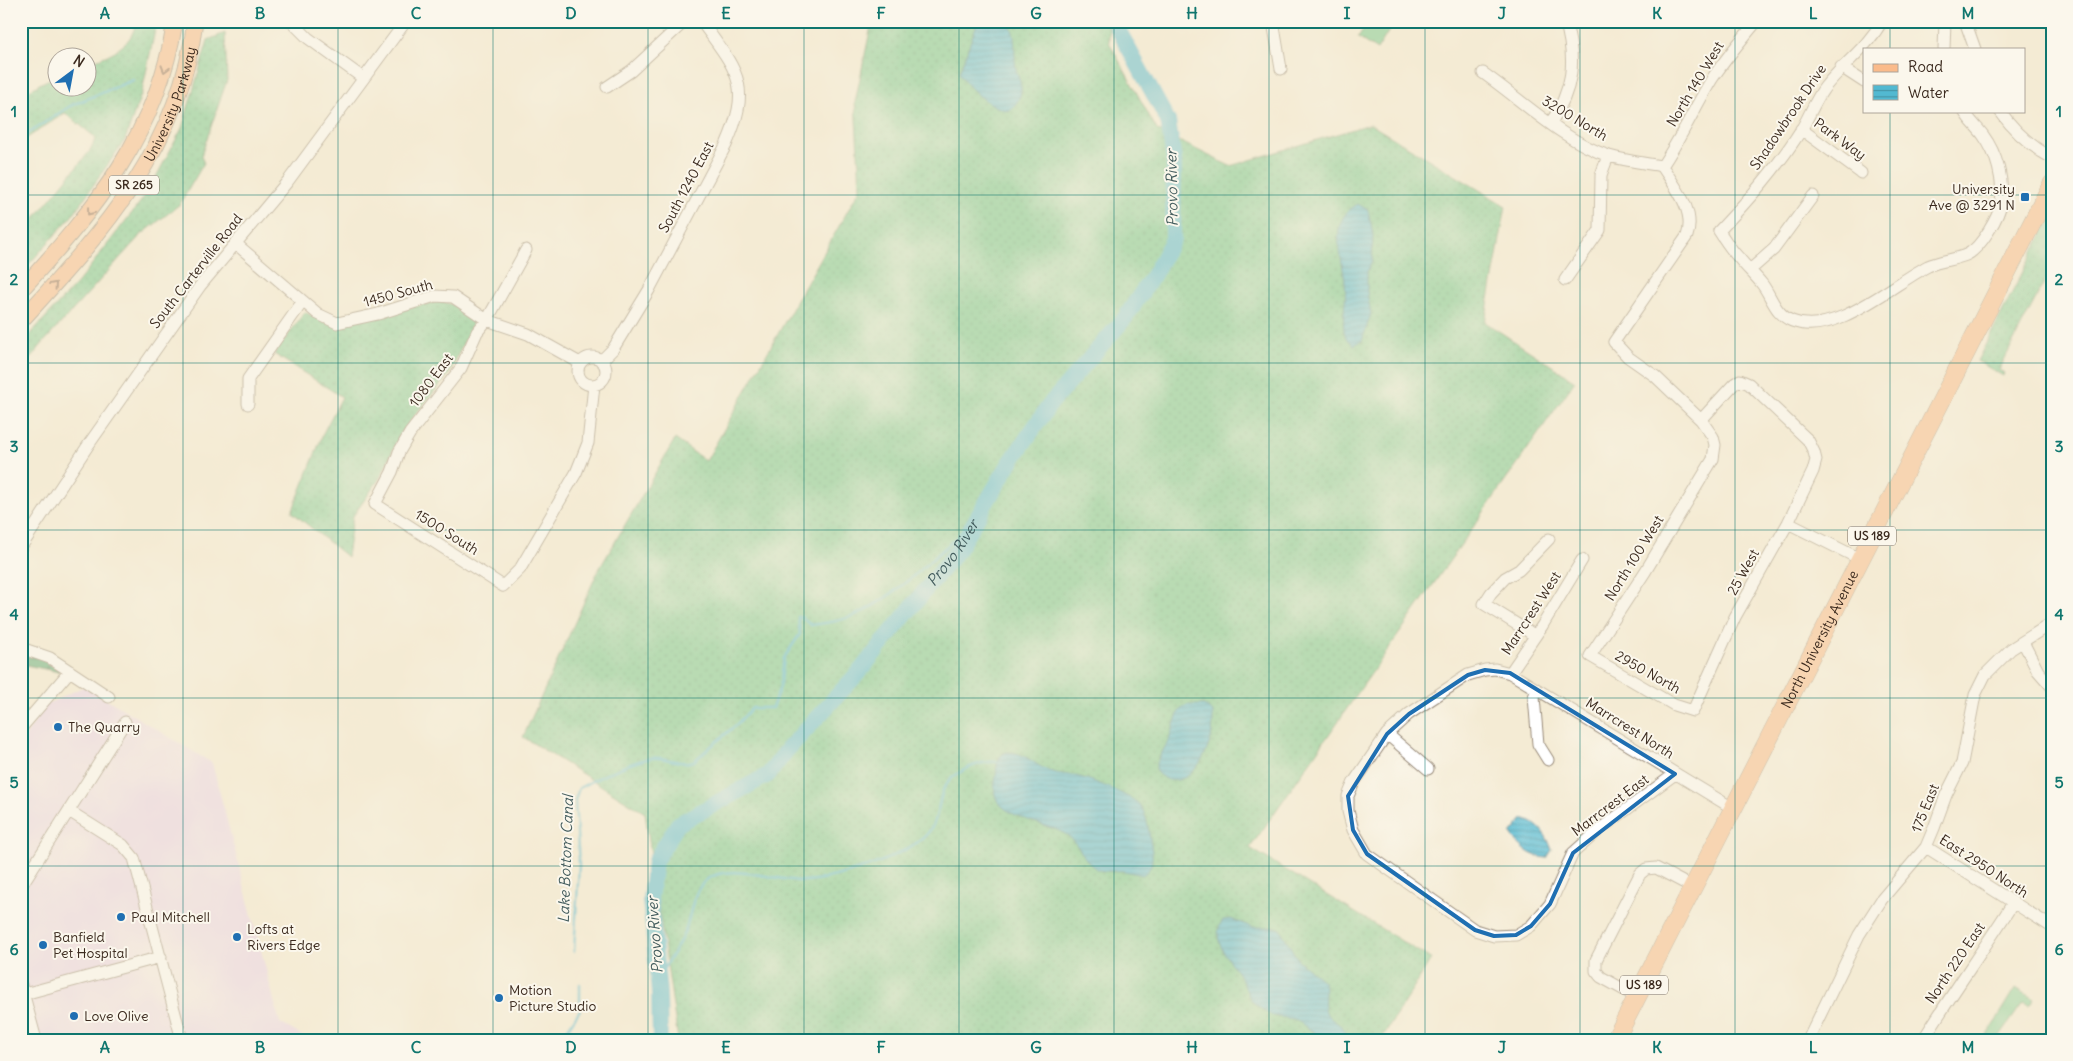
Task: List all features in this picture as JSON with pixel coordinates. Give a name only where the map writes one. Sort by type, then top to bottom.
[{"type":"highway","name":"North University Avenue","points":[[1615,1040],[2052,184]]},
{"type":"main road","name":"University Parkway","points":[[21,290],[90,212],[127,157],[156,95],[169,55],[175,21]]},
{"type":"main road","name":"University Parkway","points":[[21,321],[94,240],[144,169],[159,142],[178,97],[190,51],[195,21]]},
{"type":"street","points":[[291,21],[308,38],[363,78]]},
{"type":"street","name":"South Carterville Road","points":[[21,547],[89,444],[180,314],[235,243],[288,181],[406,21]]},
{"type":"street","points":[[607,87],[631,71],[685,21]]},
{"type":"street","name":"South 1240 East","points":[[601,361],[613,349],[648,290],[726,145],[736,122],[741,102],[733,66],[701,21]]},
{"type":"street","points":[[1273,21],[1281,69]]},
{"type":"street","points":[[1550,124],[1560,109],[1570,79],[1572,61],[1566,23],[1578,21]]},
{"type":"street","name":"North 140 West","points":[[1662,166],[1677,144],[1712,79],[1757,21]]},
{"type":"street","name":"Shadowbrook Drive","points":[[1750,270],[1738,257],[1719,230],[1750,198],[1801,129],[1823,89],[1841,67],[1874,36],[1882,21]]},
{"type":"street","points":[[1944,48],[1945,21]]},
{"type":"street","points":[[1965,21],[1975,48]]},
{"type":"street","points":[[1841,67],[1863,81]]},
{"type":"street","name":"3200 North","points":[[1483,73],[1550,124],[1608,156],[1662,166]]},
{"type":"street","points":[[1814,196],[1774,249],[1750,270],[1764,287],[1783,317],[1804,324],[1819,323],[1850,314],[1929,265],[1968,253],[1980,243],[1990,228],[2000,206],[2002,189],[1999,168],[1994,152],[1965,112]]},
{"type":"street","points":[[2001,112],[2010,127],[2028,143],[2052,158]]},
{"type":"street","name":"Park Way","points":[[1801,129],[1861,174]]},
{"type":"street","points":[[1564,280],[1600,230],[1601,175],[1608,156]]},
{"type":"street","points":[[1662,166],[1689,212],[1690,226],[1681,245],[1614,342],[1628,357],[1655,376],[1701,420]]},
{"type":"street","name":"1450 South","points":[[235,243],[318,314],[337,323],[369,316],[435,296],[453,297],[487,320],[528,334],[580,363]]},
{"type":"street","name":"1080 East","points":[[375,504],[410,433],[461,368],[478,332],[487,320],[526,250]]},
{"type":"street","points":[[248,404],[248,379],[303,301]]},
{"type":"street","points":[[594,357],[601,361],[605,368],[605,373],[600,382],[594,384],[584,383],[580,379],[578,369],[580,363],[594,357]]},
{"type":"street","name":"25 West","points":[[1693,711],[1735,617],[1788,523],[1813,471],[1816,460],[1813,448],[1808,440],[1749,384],[1740,380],[1734,384],[1701,420]]},
{"type":"street","name":"1500 South","points":[[375,504],[503,586],[520,569],[576,473],[588,443],[594,384]]},
{"type":"street","name":"North 100 West","points":[[1590,656],[1645,572],[1713,459],[1715,444],[1710,432],[1701,420]]},
{"type":"street","points":[[1788,523],[1860,559]]},
{"type":"street","points":[[1534,636],[1484,604],[1505,578],[1519,570],[1549,539]]},
{"type":"street","name":"Marrcrest West","points":[[1516,935],[1494,936],[1475,930],[1367,854],[1353,830],[1348,811],[1348,796],[1354,782],[1387,734],[1409,714],[1468,675],[1495,669],[1510,673],[1542,626],[1582,560]]},
{"type":"street","name":"175 East","points":[[1808,1040],[1858,935],[1882,900],[1926,847],[1946,795],[1962,763],[1975,695],[1990,669],[2011,649],[2052,622]]},
{"type":"street","points":[[2023,642],[2038,671],[2052,687]]},
{"type":"street","points":[[21,648],[50,658],[109,697]]},
{"type":"street","name":"2950 North","points":[[1590,656],[1674,705],[1693,711]]},
{"type":"street","points":[[21,728],[70,671]]},
{"type":"street","name":"Marrcrest North","points":[[1510,673],[1734,809]]},
{"type":"street","points":[[1537,690],[1534,697],[1538,744],[1548,760]]},
{"type":"street","points":[[21,886],[124,722]]},
{"type":"street","points":[[1387,734],[1428,769]]},
{"type":"street","name":"Marrcrest East","points":[[1516,935],[1531,926],[1550,904],[1573,853],[1600,829],[1675,774]]},
{"type":"street","points":[[69,811],[123,845],[134,858],[182,1040]]},
{"type":"street","name":"East 2950 North","points":[[1926,847],[2052,928]]},
{"type":"street","points":[[1638,997],[1601,977],[1596,971],[1596,960],[1640,874],[1646,869],[1656,868],[1694,888]]},
{"type":"street","name":"North 220 East","points":[[1923,1040],[1951,994],[1975,963],[2013,902]]},
{"type":"street","points":[[36,1040],[22,992],[161,957]]},
{"type":"highlighted area","points":[[1485,670],[1510,673],[1675,774],[1573,853],[1550,904],[1531,926],[1516,935],[1494,936],[1475,930],[1367,854],[1353,830],[1348,796],[1387,734],[1409,714],[1468,675]]},
{"type":"shaded area","points":[[85,686],[212,763],[280,1023],[309,1040],[21,1040],[21,743],[45,705]]},
{"type":"green space","points":[[136,21],[157,21],[142,92],[125,140],[72,216],[21,273],[21,234],[89,152],[96,138],[65,113],[21,142],[21,107],[23,100],[27,93],[48,80],[48,98],[98,98],[98,59],[125,44],[134,30]]},
{"type":"green space","points":[[872,21],[1109,21],[1109,42],[1157,130],[1230,166],[1370,124],[1506,206],[1485,322],[1575,381],[1250,848],[1431,959],[1381,1040],[678,1040],[645,813],[523,737],[598,571],[675,439],[706,461],[860,189],[855,102]]},
{"type":"green space","points":[[1369,21],[1395,21],[1377,50],[1358,38]]},
{"type":"green space","points":[[225,33],[227,80],[201,156],[204,163],[180,204],[140,236],[21,370],[21,344],[79,281],[148,192],[182,128],[208,40]]},
{"type":"green space","points":[[2052,215],[2052,267],[1999,370],[2004,373],[2003,376],[1977,361]]},
{"type":"green space","points":[[442,301],[462,308],[472,315],[473,322],[449,374],[402,431],[380,478],[353,516],[347,557],[292,512],[325,429],[342,397],[274,354],[305,312],[329,324]]},
{"type":"green space","points":[[21,651],[40,657],[58,669],[59,672],[21,664]]},
{"type":"green space","points":[[2016,988],[2034,999],[2029,1006],[2023,1003],[1997,1040],[1984,1040]]},
{"type":"water","points":[[978,21],[1008,21],[1013,33],[1015,62],[1021,91],[1017,102],[1008,111],[993,105],[980,96],[959,73]]},
{"type":"water","points":[[1358,204],[1368,210],[1373,234],[1372,261],[1367,272],[1367,292],[1371,314],[1362,341],[1354,345],[1346,338],[1344,331],[1344,273],[1338,240],[1342,220],[1348,211]]},
{"type":"water","points":[[1187,705],[1204,705],[1213,712],[1210,743],[1200,763],[1187,776],[1180,780],[1164,778],[1156,772],[1156,763],[1169,740],[1178,713]]},
{"type":"water","points":[[1006,752],[1013,752],[1024,756],[1054,772],[1093,781],[1139,804],[1146,817],[1152,849],[1152,861],[1147,872],[1143,875],[1124,871],[1097,869],[1088,862],[1067,835],[1008,811],[996,798],[994,790],[998,762],[1000,756]]},
{"type":"water","points":[[1523,819],[1534,823],[1548,839],[1552,850],[1547,858],[1535,856],[1526,850],[1511,834]]},
{"type":"water","points":[[1231,919],[1252,927],[1274,927],[1280,929],[1298,960],[1324,982],[1327,1014],[1343,1028],[1346,1034],[1341,1040],[1327,1040],[1293,1019],[1269,1014],[1252,1001],[1241,978],[1219,943],[1219,928],[1223,920]]},
{"type":"waterway","points":[[226,26],[236,21]]},
{"type":"waterway","name":"Provo River","points":[[660,1040],[659,993],[650,899],[655,861],[678,824],[768,775],[787,750],[860,671],[957,551],[1010,463],[1051,403],[1125,318],[1154,274],[1173,239],[1174,160],[1168,121],[1117,27],[1117,21]]},
{"type":"waterway","points":[[21,138],[72,105],[133,80]]},
{"type":"waterway","name":"Lake Bottom Canal","points":[[574,952],[579,865],[575,800],[579,788],[642,760],[662,758],[683,762],[694,761],[736,725],[752,708],[772,708],[780,687],[784,658],[800,634],[798,617],[801,617],[811,625],[844,619],[862,612],[878,603],[907,581],[976,521]]},
{"type":"waterway","points":[[658,979],[684,933],[699,888],[712,876],[736,872],[802,881],[837,876],[888,859],[909,848],[928,833],[936,818],[943,790],[952,778],[974,765],[997,762]]},
{"type":"waterway","name":"Lake Bottom Canal","points":[[560,1040],[580,1010],[580,984]]},
{"type":"place","name":"University Ave @ 3291 N","points":[[2025,197]]},
{"type":"place","name":"The Quarry","points":[[58,727]]},
{"type":"place","name":"Paul Mitchell","points":[[121,917]]},
{"type":"place","name":"Lofts at Rivers Edge","points":[[237,937]]},
{"type":"place","name":"Banfield Pet Hospital","points":[[43,945]]},
{"type":"place","name":"Motion Picture Studio","points":[[499,998]]},
{"type":"place","name":"Love Olive","points":[[74,1016]]}]
